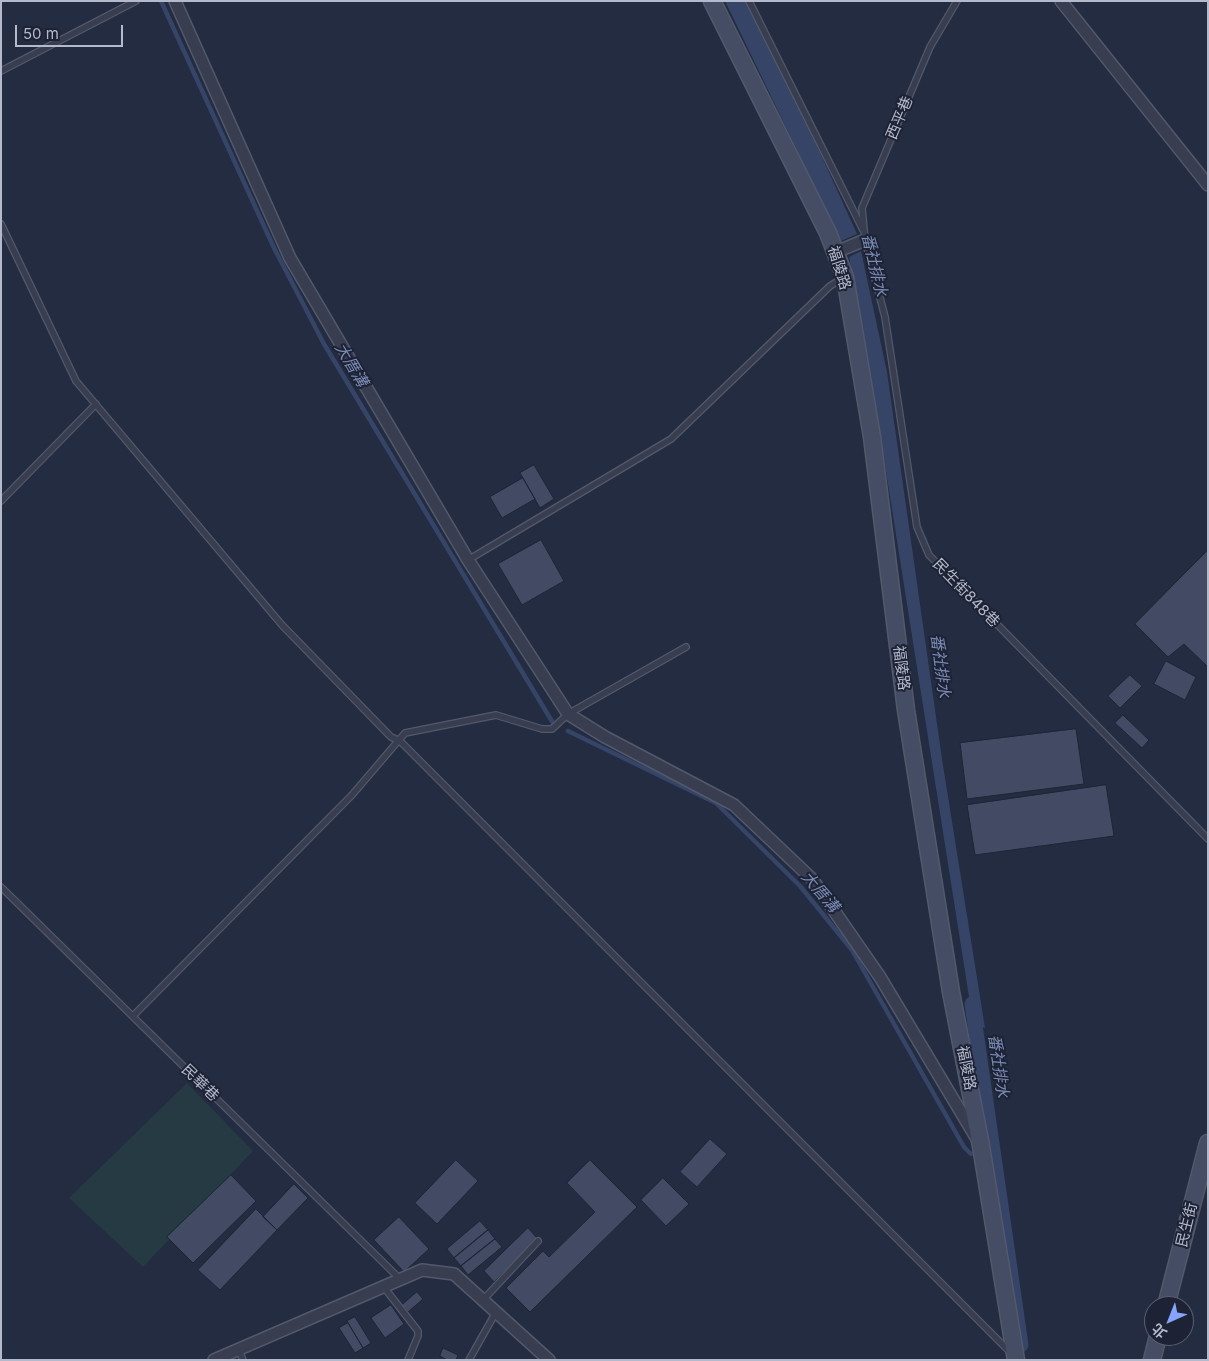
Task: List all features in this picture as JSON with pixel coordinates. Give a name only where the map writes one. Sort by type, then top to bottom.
[{"type":"street","points":[[174,1],[290,258],[468,560],[568,714],[605,737],[734,805],[812,879],[880,977],[981,1146]]},
{"type":"street","name":"福陵路","points":[[712,1],[836,252],[845,277],[872,437],[907,720],[951,992],[981,1146],[1016,1358]]},
{"type":"street","points":[[1061,1],[1208,185]]},
{"type":"street","points":[[836,252],[865,237]]},
{"type":"street","name":"民生街","points":[[1169,1296],[1199,1190],[1208,1143]]},
{"type":"street","points":[[214,1360],[241,1355],[399,1278],[422,1270],[454,1274],[549,1360]]},
{"type":"street","points":[[1152,1360],[1156,1346]]},
{"type":"lane","points":[[1,71],[136,1]]},
{"type":"lane","points":[[749,1],[865,237]]},
{"type":"lane","name":"西平巷","points":[[865,237],[862,208],[930,47],[957,1]]},
{"type":"lane","points":[[1,224],[76,381],[282,625],[391,737],[400,741],[1016,1358]]},
{"type":"lane","name":"民生街848巷","points":[[865,237],[885,317],[916,527],[929,555],[1208,839]]},
{"type":"lane","points":[[468,560],[671,440],[830,286],[845,277]]},
{"type":"lane","points":[[1,501],[96,404]]},
{"type":"lane","points":[[133,1016],[352,795],[405,733],[496,715],[542,730],[552,729],[568,714],[686,647]]},
{"type":"lane","name":"民華巷","points":[[1,887],[399,1278]]},
{"type":"lane","points":[[482,1300],[538,1241]]},
{"type":"lane","points":[[383,1286],[418,1331],[418,1336],[408,1360]]},
{"type":"lane","points":[[469,1360],[496,1312]]},
{"type":"shaded area","points":[[187,1083],[253,1151],[143,1267],[69,1198]]},
{"type":"water","points":[[725,1],[746,1],[803,115],[857,234],[841,241]]},
{"type":"water","points":[[861,251],[887,372],[942,759],[985,1028],[973,1022],[870,370],[849,257]]},
{"type":"building","points":[[534,465],[554,499],[540,508],[520,473]]},
{"type":"building","points":[[523,478],[535,499],[502,518],[490,497]]},
{"type":"building","points":[[541,540],[564,581],[522,605],[498,564]]},
{"type":"building","points":[[1208,550],[1208,667],[1184,644],[1168,657],[1135,624]]},
{"type":"building","points":[[1166,661],[1196,677],[1185,700],[1154,684]]},
{"type":"building","points":[[1130,675],[1142,686],[1120,708],[1108,696]]},
{"type":"building","points":[[1123,715],[1149,740],[1142,748],[1115,723]]},
{"type":"building","points":[[1076,729],[1084,784],[967,799],[960,743]]},
{"type":"building","points":[[1106,785],[1114,836],[975,855],[967,805]]},
{"type":"building","points":[[710,1139],[727,1154],[697,1187],[680,1172]]},
{"type":"building","points":[[456,1160],[478,1181],[437,1224],[415,1203]]},
{"type":"building","points":[[590,1160],[637,1207],[530,1312],[506,1288],[543,1251],[549,1257],[595,1212],[567,1183]]},
{"type":"building","points":[[231,1175],[256,1201],[193,1263],[167,1237]]},
{"type":"building","points":[[663,1178],[689,1204],[666,1226],[641,1200]]},
{"type":"building","points":[[294,1184],[308,1198],[277,1230],[263,1217]]},
{"type":"building","points":[[256,1209],[277,1230],[220,1290],[198,1270]]},
{"type":"building","points":[[399,1217],[429,1249],[404,1272],[374,1240]]},
{"type":"building","points":[[480,1221],[488,1230],[454,1258],[447,1249]]},
{"type":"building","points":[[528,1228],[538,1239],[494,1282],[484,1271]]},
{"type":"building","points":[[488,1230],[495,1239],[461,1266],[454,1258]]},
{"type":"building","points":[[495,1239],[502,1247],[468,1275],[461,1266]]},
{"type":"building","points":[[417,1292],[423,1299],[408,1312],[402,1305]]},
{"type":"building","points":[[391,1305],[404,1324],[385,1338],[371,1318]]},
{"type":"building","points":[[355,1317],[371,1343],[363,1348],[347,1321]]},
{"type":"building","points":[[348,1323],[363,1348],[355,1353],[339,1328]]},
{"type":"building","points":[[443,1348],[458,1355],[456,1360],[447,1360],[440,1356]]},
{"type":"waterway","name":"大厝溝","points":[[161,1],[274,248],[324,344],[553,723]]},
{"type":"waterway","name":"大厝溝","points":[[568,731],[716,803],[800,886],[852,950],[964,1147],[971,1154]]},
{"type":"waterway","name":"大厝溝","points":[[972,1004],[1021,1345]]},
{"type":"water label","name":"番社排水","points":[[874,265]]},
{"type":"water label","name":"番社排水","points":[[940,666]]},
{"type":"water label","name":"番社排水","points":[[998,1066]]}]
